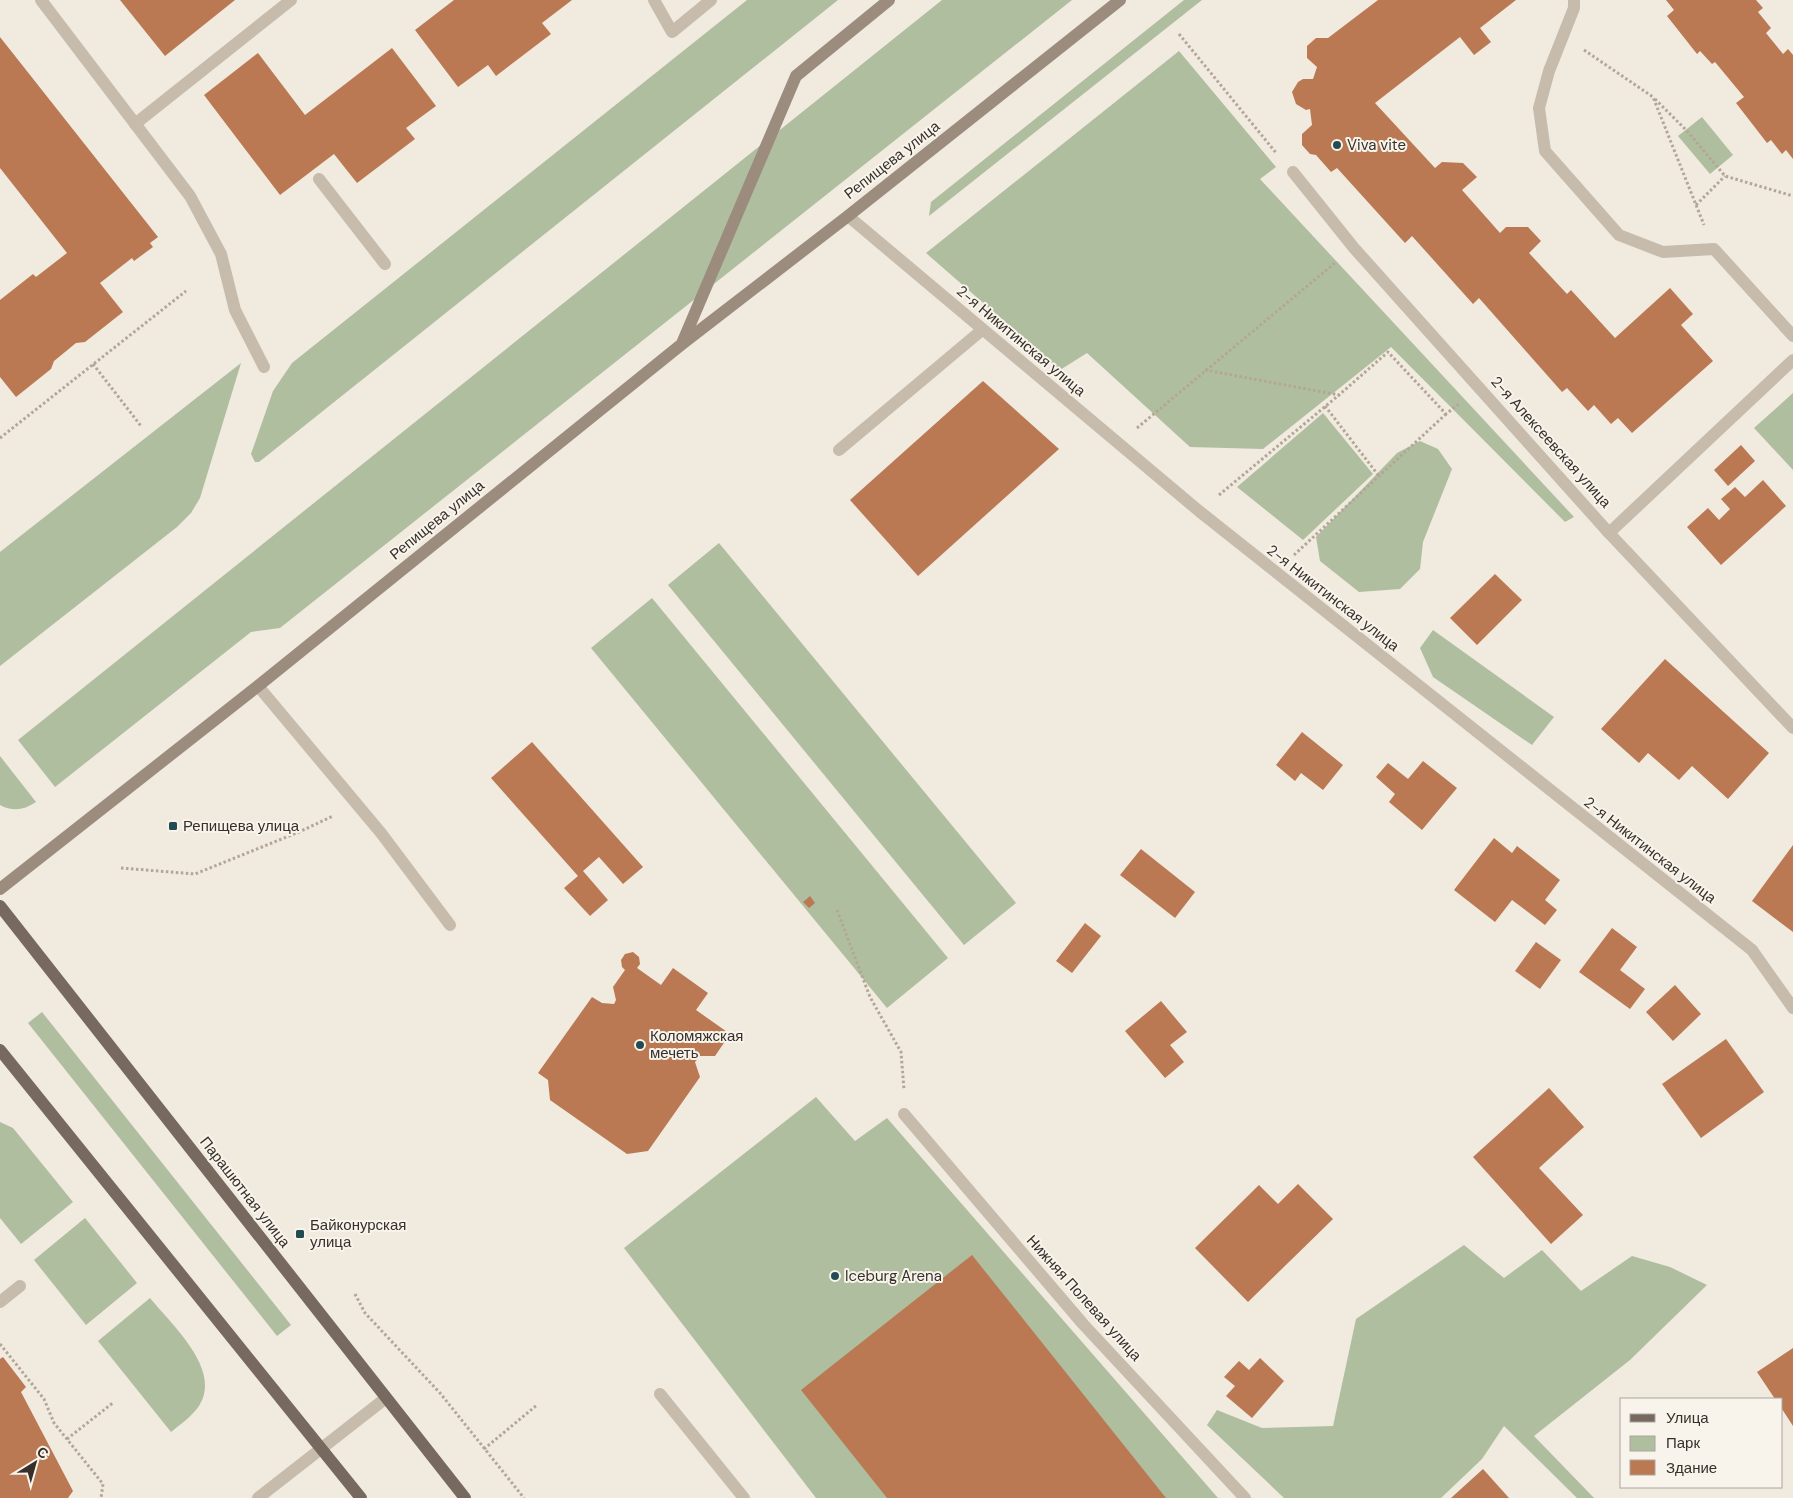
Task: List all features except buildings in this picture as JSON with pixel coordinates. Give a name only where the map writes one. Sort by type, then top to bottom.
[{"type":"main road","name":"Репищева улица","points":[[682,344],[796,76],[889,0]]},
{"type":"main road","name":"Репищева улица","points":[[0,889],[258,686],[682,344],[848,216],[1120,0]]},
{"type":"main road","name":"Парашютная улица","points":[[0,906],[465,1498]]},
{"type":"main road","points":[[0,1050],[361,1498]]},
{"type":"street","points":[[41,0],[190,196],[221,254],[234,310],[264,367]]},
{"type":"street","points":[[135,124],[291,0]]},
{"type":"street","points":[[654,0],[672,32],[711,0]]},
{"type":"street","points":[[1574,0],[1574,8],[1549,70],[1539,108],[1545,151],[1619,235],[1663,252],[1714,249],[1793,336]]},
{"type":"street","name":"2-я Алексеевская улица","points":[[1293,172],[1354,248],[1610,533],[1793,728]]},
{"type":"street","points":[[319,179],[385,264]]},
{"type":"street","name":"2-я Никитинская улица","points":[[848,216],[1118,444],[1275,573],[1752,950],[1793,1008]]},
{"type":"street","points":[[839,450],[982,330]]},
{"type":"street","points":[[1610,533],[1793,360]]},
{"type":"street","points":[[258,686],[356,804],[450,925]]},
{"type":"street","name":"Нижняя Полевая улица","points":[[904,1114],[1083,1324],[1246,1498]]},
{"type":"street","points":[[0,1302],[20,1286]]},
{"type":"street","points":[[660,1394],[744,1498]]},
{"type":"street","points":[[258,1498],[386,1398]]},
{"type":"path","points":[[1179,34],[1293,172]]},
{"type":"path","points":[[1563,35],[1653,97],[1688,132],[1725,176],[1793,196]]},
{"type":"path","points":[[1653,97],[1714,249]]},
{"type":"path","points":[[1696,205],[1725,176]]},
{"type":"path","points":[[1118,444],[1354,248]]},
{"type":"path","points":[[0,438],[186,291]]},
{"type":"path","points":[[1199,511],[1388,352],[1446,414]]},
{"type":"path","points":[[93,364],[141,426]]},
{"type":"path","points":[[1205,370],[1339,395]]},
{"type":"path","points":[[1275,573],[1446,414],[1480,387]]},
{"type":"path","points":[[1325,406],[1379,476]]},
{"type":"path","points":[[120,868],[196,874],[299,832],[356,804]]},
{"type":"path","points":[[837,910],[870,997],[901,1052],[904,1114]]},
{"type":"path","points":[[355,1294],[365,1313],[440,1393],[524,1498]]},
{"type":"path","points":[[0,1344],[44,1399],[54,1422],[103,1484],[101,1498]]},
{"type":"path","points":[[67,1439],[114,1402]]},
{"type":"path","points":[[484,1449],[537,1405]]},
{"type":"green space","points":[[747,0],[838,0],[259,462],[255,462],[251,454],[273,391],[292,363]]},
{"type":"green space","points":[[942,0],[1072,0],[280,628],[251,632],[55,787],[18,740]]},
{"type":"green space","points":[[1184,0],[1202,0],[929,216],[931,202]]},
{"type":"green space","points":[[1179,51],[1276,167],[1260,179],[1574,517],[1565,522],[1391,347],[1263,449],[1190,447],[1087,353],[1060,370],[926,253]]},
{"type":"green space","points":[[1702,117],[1733,155],[1710,174],[1678,136]]},
{"type":"green space","points":[[241,363],[200,498],[191,513],[177,527],[0,666],[0,552]]},
{"type":"green space","points":[[1793,393],[1793,470],[1754,428]]},
{"type":"green space","points":[[1323,413],[1373,474],[1303,540],[1237,487]]},
{"type":"green space","points":[[1420,441],[1438,449],[1452,469],[1423,542],[1420,569],[1400,589],[1359,592],[1320,561],[1316,537],[1397,453]]},
{"type":"green space","points":[[719,543],[1016,903],[964,945],[668,585]]},
{"type":"green space","points":[[652,598],[948,958],[887,1008],[591,648]]},
{"type":"green space","points":[[1433,630],[1554,717],[1532,745],[1433,677],[1420,648]]},
{"type":"green space","points":[[0,756],[36,802],[18,809],[9,809],[0,805]]},
{"type":"green space","points":[[42,1012],[291,1325],[277,1336],[28,1023]]},
{"type":"green space","name":"Iceburg Arena","points":[[816,1097],[855,1141],[887,1118],[1218,1498],[816,1498],[624,1248]]},
{"type":"green space","points":[[0,1122],[13,1128],[73,1202],[21,1244],[0,1218]]},
{"type":"green space","points":[[85,1218],[137,1283],[86,1325],[34,1260]]},
{"type":"green space","points":[[1464,1245],[1504,1278],[1542,1250],[1581,1291],[1632,1256],[1670,1267],[1707,1285],[1630,1360],[1534,1436],[1594,1498],[1577,1498],[1504,1426],[1482,1459],[1441,1498],[1284,1498],[1207,1425],[1217,1410],[1262,1428],[1333,1426],[1356,1319]]},
{"type":"green space","points":[[150,1298],[191,1348],[200,1363],[204,1378],[205,1392],[199,1406],[171,1432],[98,1341]]},
{"type":"place","name":"Viva vite","points":[[1337,145]]},
{"type":"place","name":"Репищева улица","points":[[173,826]]},
{"type":"place","name":"Коломяжская мечеть","points":[[640,1045]]},
{"type":"place","name":"Байконурская улица","points":[[300,1234]]},
{"type":"place","name":"Iceburg Arena","points":[[835,1276]]}]
